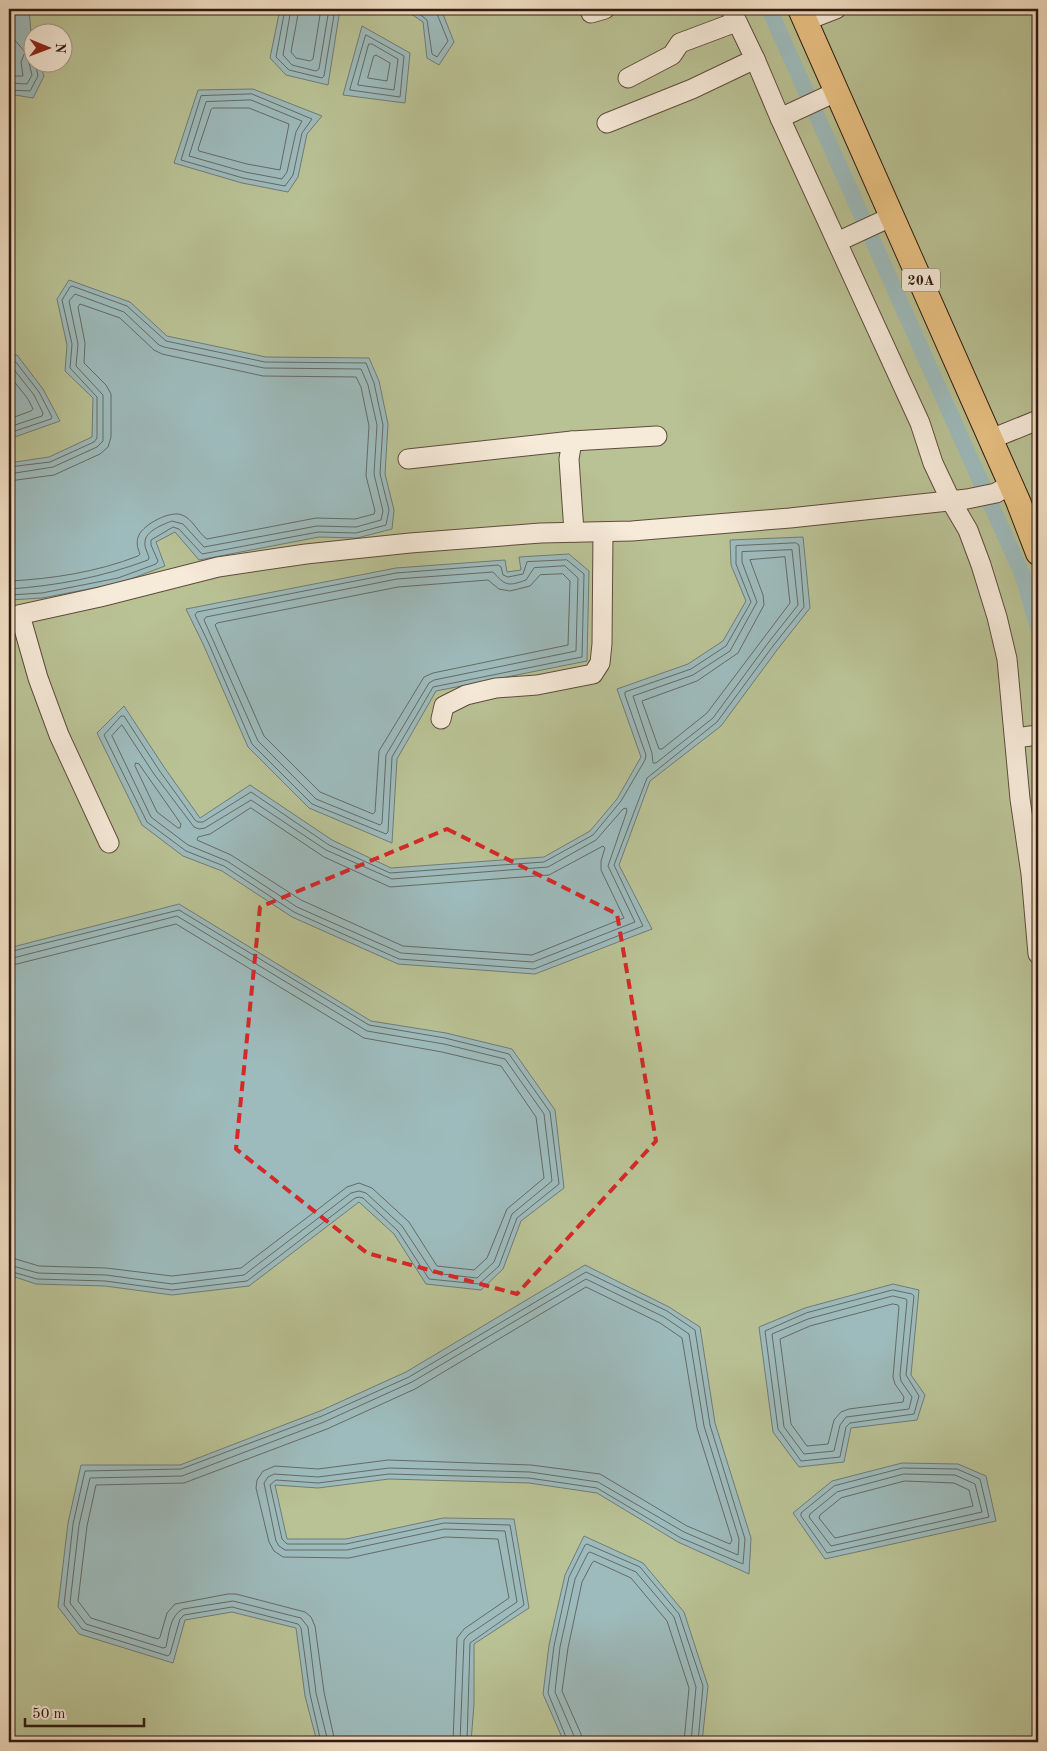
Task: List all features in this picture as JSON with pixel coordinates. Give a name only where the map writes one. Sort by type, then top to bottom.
[{"type":"main road","name":"20A","points":[[802,15],[827,96],[893,216],[991,439],[1003,488],[1038,553]]},
{"type":"street","points":[[802,15],[836,9]]},
{"type":"street","points":[[628,78],[672,55],[680,43],[733,15],[785,115],[837,242],[920,423],[933,463],[959,500],[997,618],[1007,660],[1020,799],[1034,874],[1038,954]]},
{"type":"street","points":[[607,123],[692,89],[755,59]]},
{"type":"street","points":[[785,115],[827,96]]},
{"type":"street","points":[[837,242],[893,216]]},
{"type":"street","points":[[991,439],[1038,420]]},
{"type":"street","points":[[408,459],[572,441],[657,436]]},
{"type":"street","points":[[572,441],[569,459],[574,532]]},
{"type":"street","points":[[109,843],[59,735],[14,616],[218,568],[306,554],[410,543],[574,532],[603,532],[790,518],[959,500],[1003,488]]},
{"type":"street","points":[[441,719],[444,706],[466,695],[496,688],[538,685],[593,674],[600,663],[602,644],[603,532]]},
{"type":"street","points":[[1015,738],[1038,735]]},
{"type":"highlighted area","points":[[447,829],[617,914],[656,1141],[517,1294],[367,1253],[236,1149],[260,907]]},
{"type":"green space","points":[[9,9],[1038,9],[1038,1742],[9,1742]]},
{"type":"water","points":[[9,9],[29,9],[30,22],[22,22],[22,72],[42,72],[44,76],[33,98],[9,94]]},
{"type":"water","points":[[280,9],[340,9],[328,85],[286,75],[270,58]]},
{"type":"water","points":[[404,9],[441,9],[454,42],[439,65],[427,58],[423,22]]},
{"type":"water","points":[[362,26],[410,53],[405,103],[343,95]]},
{"type":"water","points":[[253,89],[322,116],[307,134],[298,177],[288,192],[242,183],[174,163],[198,90]]},
{"type":"water","points":[[69,280],[130,302],[167,336],[266,357],[369,358],[379,381],[388,424],[385,474],[394,510],[392,529],[357,538],[319,537],[199,560],[175,532],[156,542],[165,566],[120,583],[42,598],[9,600],[9,463],[49,457],[92,437],[93,398],[65,371],[67,345],[57,299]]},
{"type":"water","points":[[9,355],[17,355],[43,389],[60,421],[9,439]]},
{"type":"water","points":[[803,537],[810,608],[721,726],[650,781],[619,865],[652,929],[535,974],[398,964],[292,917],[222,871],[183,856],[142,825],[97,733],[124,706],[200,818],[250,785],[332,840],[391,868],[544,857],[590,831],[617,799],[641,757],[617,689],[688,664],[723,641],[746,601],[731,565],[730,540]]},
{"type":"water","points":[[569,554],[589,571],[587,661],[436,691],[397,759],[392,843],[309,808],[248,747],[186,609],[396,568],[505,560],[507,572],[521,570],[519,557]]},
{"type":"water","points":[[179,904],[371,1021],[446,1033],[512,1049],[555,1110],[564,1188],[521,1221],[503,1269],[481,1290],[426,1284],[394,1234],[359,1202],[249,1286],[172,1295],[105,1286],[36,1284],[9,1275],[9,948]]},
{"type":"water","points":[[585,1265],[669,1307],[700,1327],[715,1423],[751,1538],[749,1574],[678,1542],[597,1493],[529,1483],[389,1479],[318,1488],[275,1485],[287,1539],[346,1539],[443,1518],[514,1519],[529,1608],[474,1644],[474,1704],[471,1742],[317,1742],[305,1696],[296,1628],[232,1612],[185,1620],[173,1663],[79,1634],[58,1607],[68,1523],[81,1465],[180,1465],[320,1411],[406,1372]]},
{"type":"water","points":[[893,1284],[919,1290],[911,1375],[925,1395],[917,1420],[851,1428],[844,1462],[799,1467],[773,1432],[759,1327],[805,1308]]},
{"type":"water","points":[[902,1463],[958,1464],[986,1476],[996,1521],[825,1559],[793,1513],[832,1481]]},
{"type":"water","points":[[584,1536],[643,1563],[684,1612],[708,1686],[702,1742],[564,1742],[543,1694],[549,1645],[565,1575]]},
{"type":"waterway","points":[[769,9],[1023,576],[1038,628]]}]
